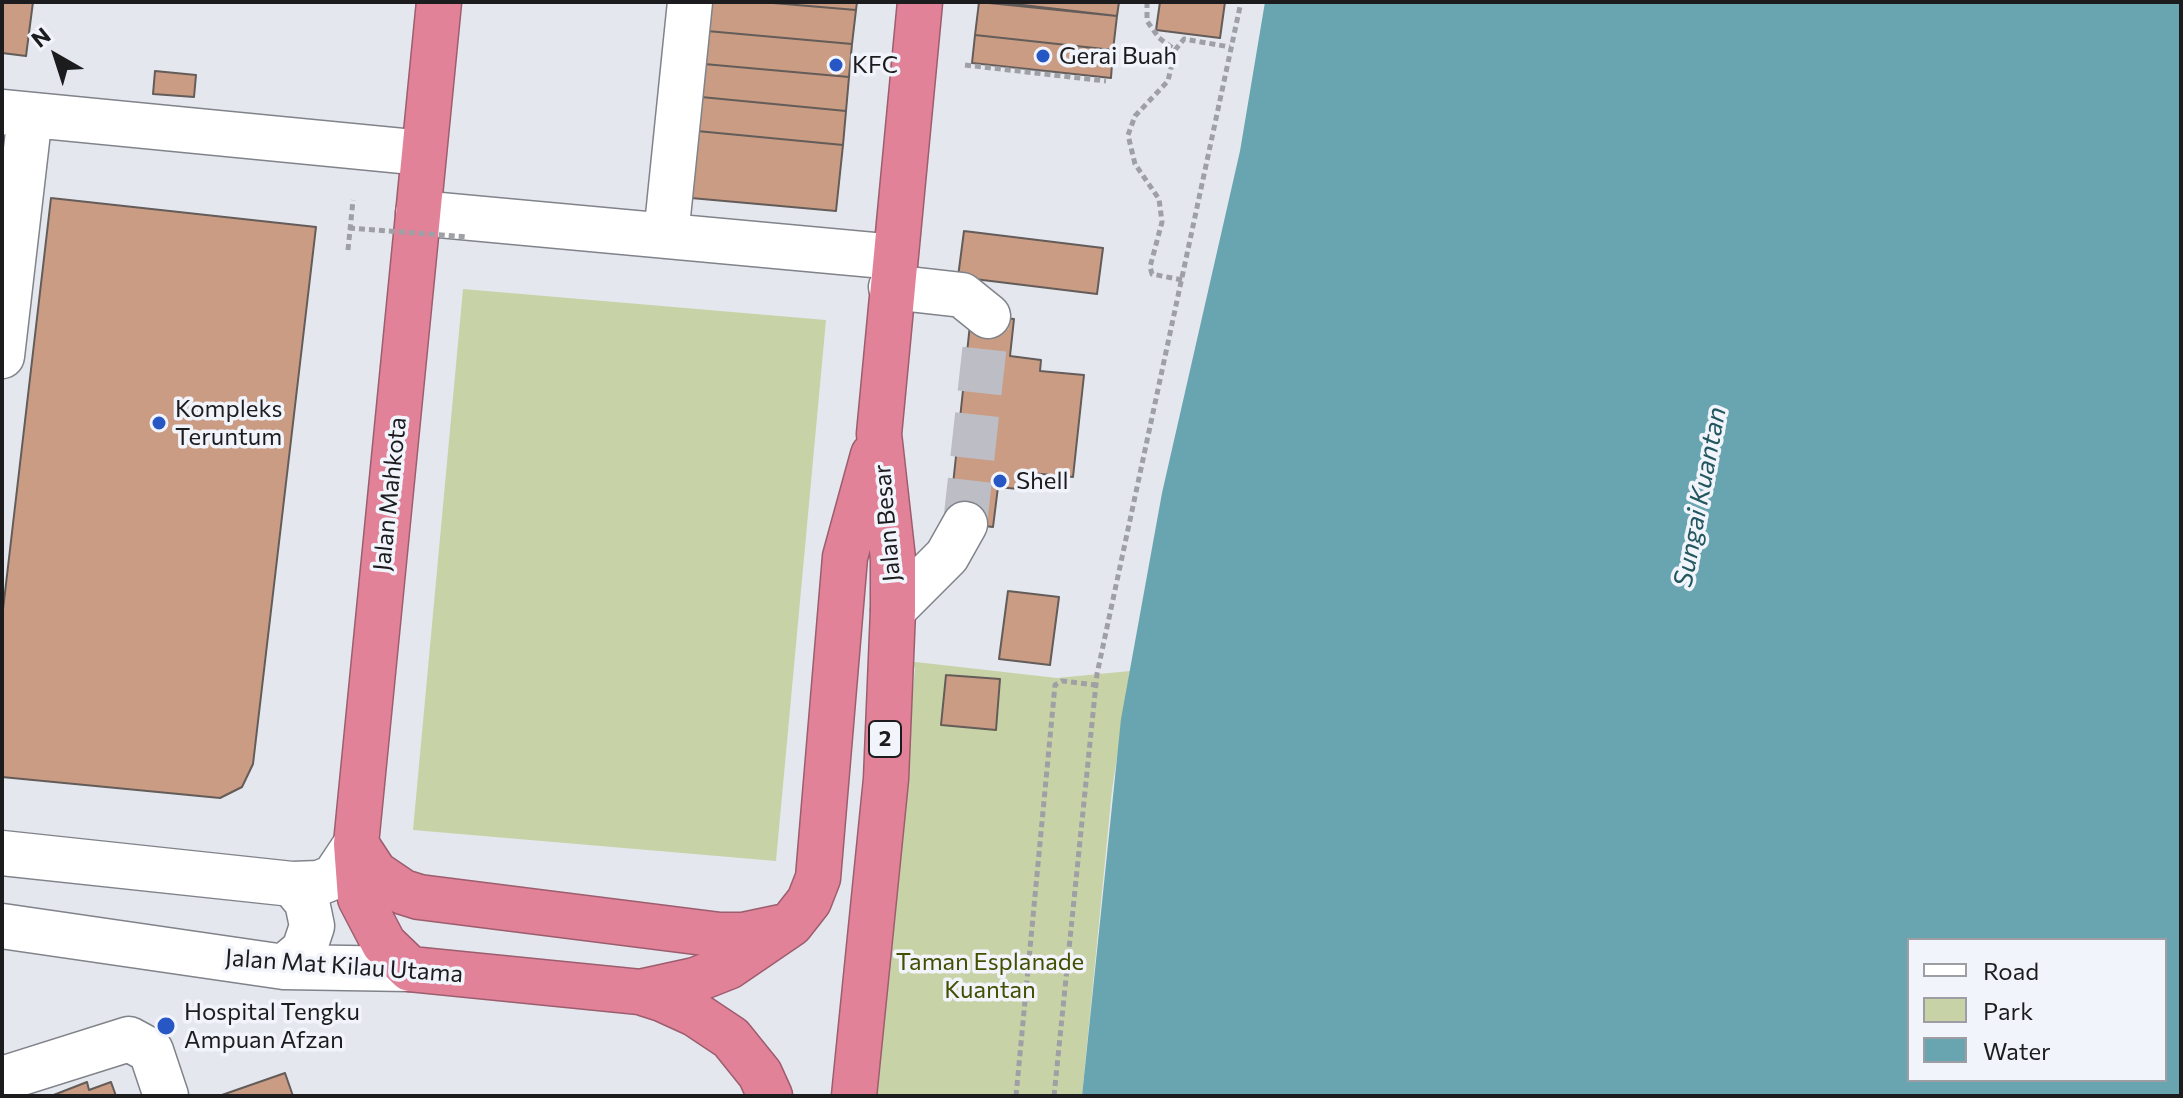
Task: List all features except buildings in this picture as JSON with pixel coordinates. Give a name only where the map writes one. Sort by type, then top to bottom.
[{"type":"highway","name":"Jalan Mahkota","points":[[410,969],[384,944],[360,898],[356,844],[439,2]]},
{"type":"highway","name":"Jalan Besar","points":[[854,1096],[886,779],[893,610],[893,559],[879,434],[920,2]]},
{"type":"highway","points":[[640,992],[695,980],[728,967],[791,924],[809,901],[818,878],[845,557],[879,434]]},
{"type":"highway","points":[[356,844],[375,873],[396,888],[419,897],[720,935],[755,933],[791,924]]},
{"type":"highway","name":"Jalan Mat Kilau Utama","points":[[410,969],[640,992]]},
{"type":"highway","points":[[640,992],[695,1014],[731,1038],[760,1074],[770,1096]]},
{"type":"street","points":[[666,236],[690,2]]},
{"type":"street","points":[[2,356],[16,114],[423,153]]},
{"type":"street","points":[[418,213],[666,236],[893,272],[962,295],[988,316]]},
{"type":"street","points":[[893,610],[947,556],[965,524]]},
{"type":"street","points":[[2,853],[292,884],[319,883],[334,877],[356,844]]},
{"type":"street","points":[[284,967],[304,950],[312,926],[307,902],[292,884]]},
{"type":"street","name":"Jalan Mat Kilau Utama","points":[[2,926],[284,967],[410,969]]},
{"type":"street","points":[[2,1079],[129,1039],[151,1051],[166,1096]]},
{"type":"path","points":[[1147,2],[1147,21],[1159,38],[1175,50]]},
{"type":"path","points":[[1054,1096],[1095,685],[1241,2]]},
{"type":"path","points":[[1182,280],[1152,274],[1150,267],[1162,222],[1159,199],[1135,164],[1128,135],[1135,116],[1168,81],[1175,50],[1184,39],[1193,38],[1230,47]]},
{"type":"path","points":[[965,65],[1106,81]]},
{"type":"path","points":[[348,250],[353,200]]},
{"type":"path","points":[[349,228],[467,237]]},
{"type":"path","points":[[1016,1096],[1055,685],[1062,681],[1095,685]]},
{"type":"green space","points":[[463,289],[826,320],[776,861],[413,830]]},
{"type":"green space","name":"Taman Esplanade Kuantan","points":[[907,661],[1057,678],[1130,671],[1112,790],[1082,1096],[874,1096],[915,668]]},
{"type":"water","name":"Sungai Kuantan","points":[[1265,2],[2181,2],[2181,1096],[1082,1096],[1121,719],[1162,493],[1240,151]]},
{"type":"tunnel","points":[[965,524],[988,316]]},
{"type":"place","name":"Gerai Buah","points":[[1043,56]]},
{"type":"place","name":"KFC","points":[[836,65]]},
{"type":"place","name":"Kompleks Teruntum","points":[[159,423]]},
{"type":"place","name":"Shell","points":[[1000,481]]},
{"type":"place","name":"Hospital Tengku Ampuan Afzan","points":[[166,1026]]}]
